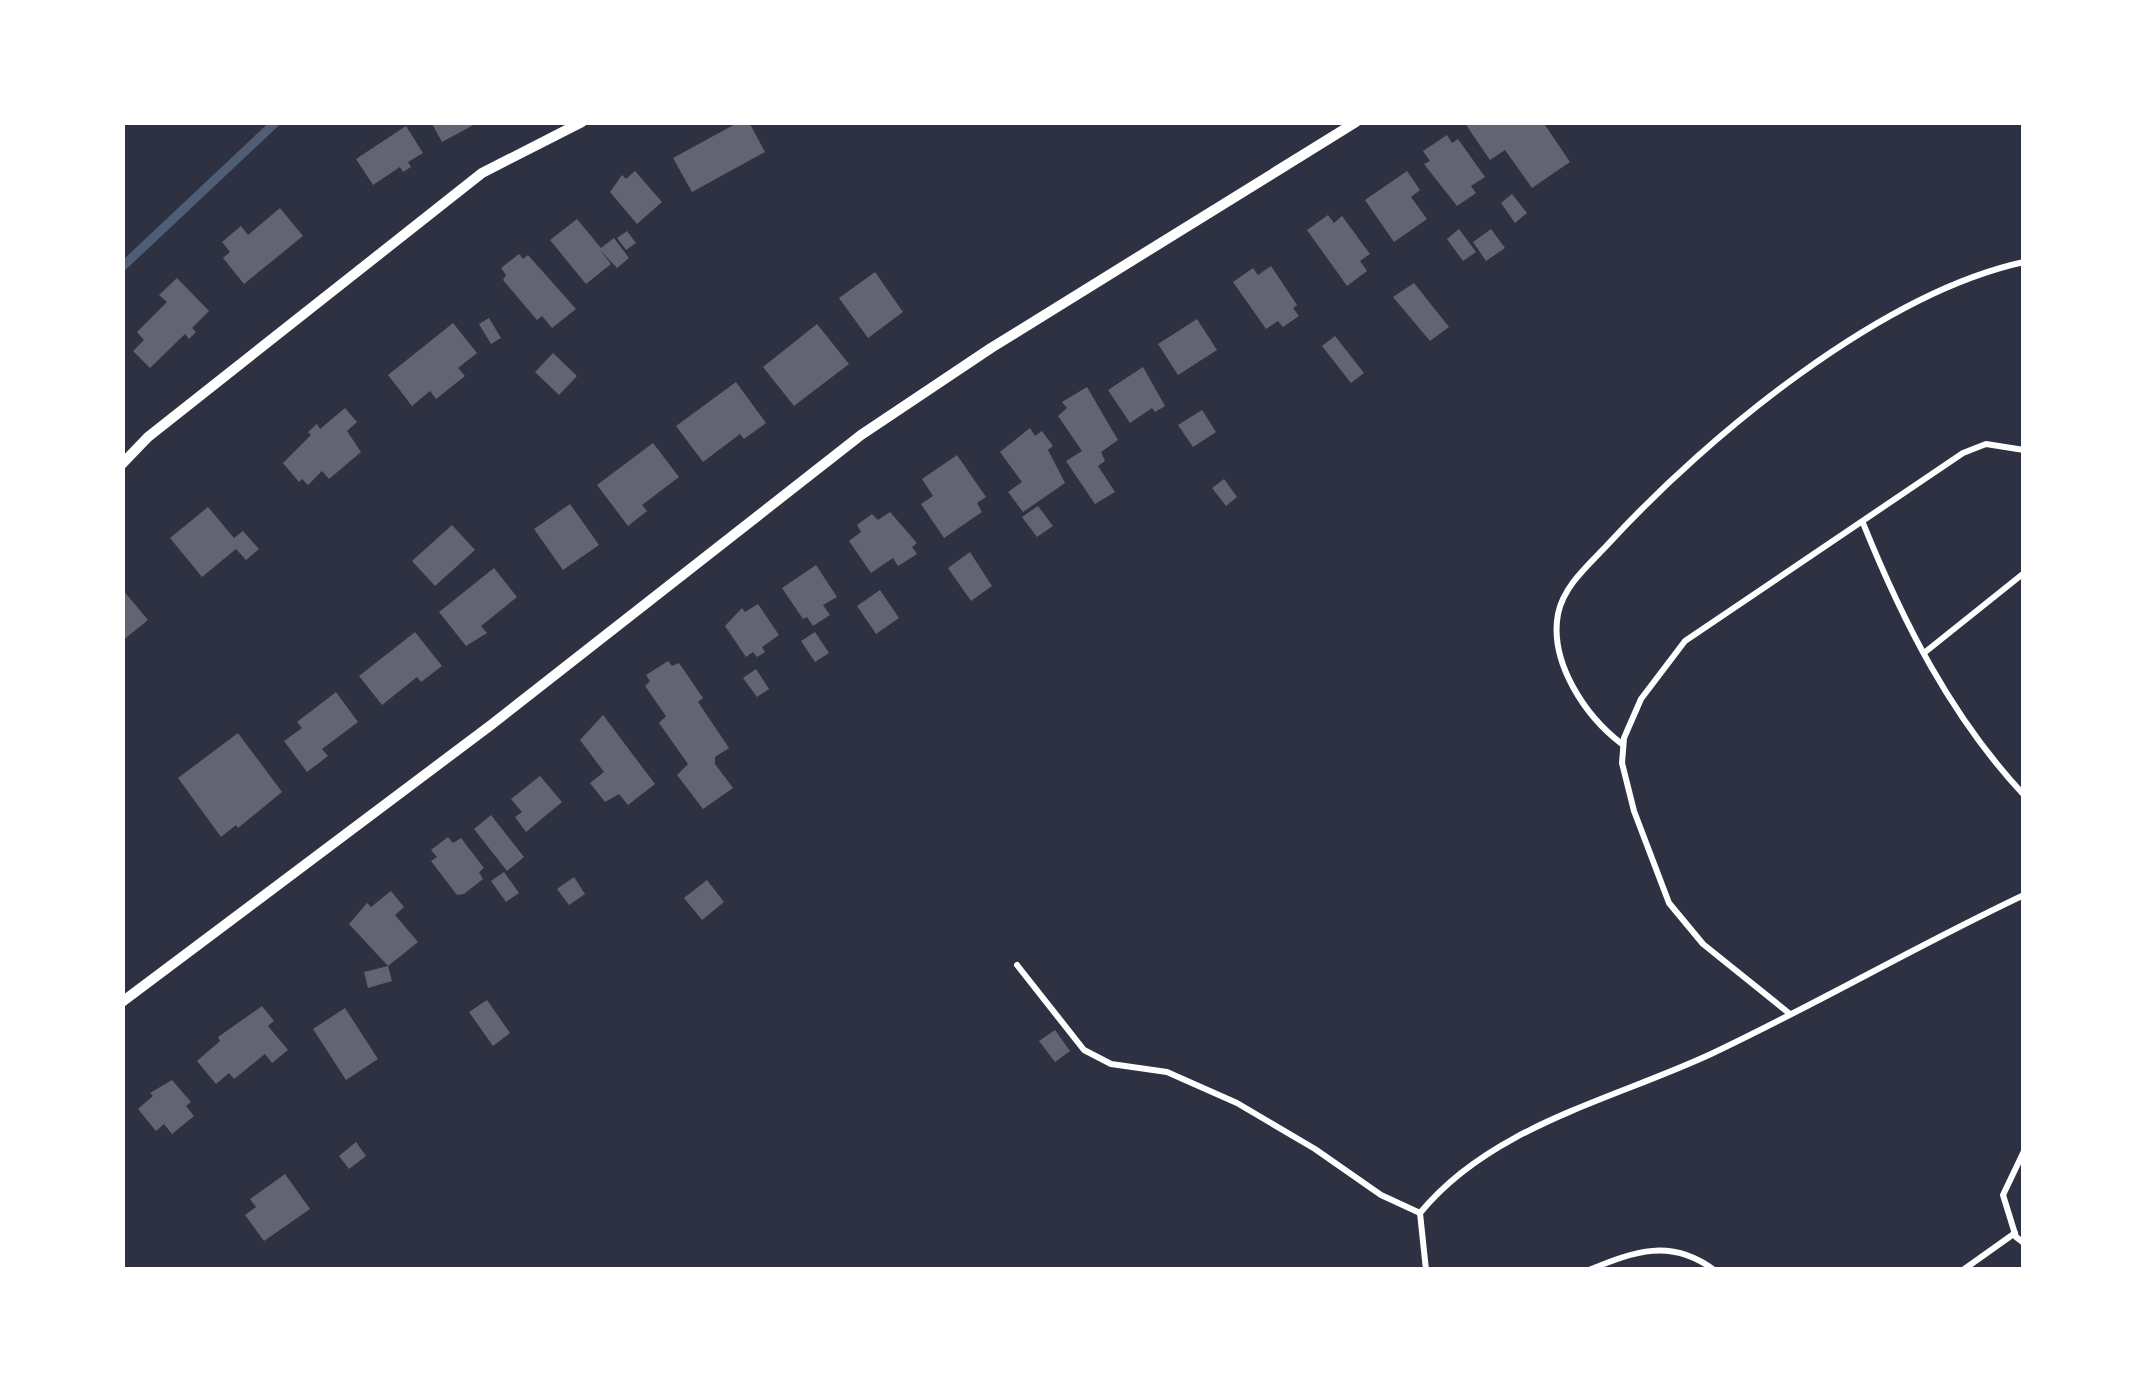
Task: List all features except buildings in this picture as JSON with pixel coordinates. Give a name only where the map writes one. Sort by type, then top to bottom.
[{"type":"street","points":[[122,464],[148,437],[482,173],[582,122]]},
{"type":"street","points":[[122,1002],[491,725],[861,435],[991,348],[1356,122]]},
{"type":"lane","points":[[1623,745],[1606,732],[1570,682],[1556,640],[1566,591],[1655,494],[1813,366],[1975,272],[2024,262]]},
{"type":"lane","points":[[1790,1014],[1702,944],[1669,903],[1634,811],[1622,763],[1623,745],[1641,699],[1686,641],[1962,452],[1986,444],[2024,450]]},
{"type":"lane","points":[[1863,523],[1924,652],[1978,745],[2024,795]]},
{"type":"lane","points":[[1924,652],[2024,574]]},
{"type":"lane","points":[[1426,1270],[1420,1213],[1446,1182],[1482,1155],[1790,1014],[2024,894]]},
{"type":"lane","points":[[1017,965],[1084,1050],[1111,1064],[1167,1072],[1237,1103],[1316,1148],[1381,1195],[1420,1213]]},
{"type":"lane","points":[[2024,1151],[2003,1195],[2015,1233],[2024,1243]]},
{"type":"lane","points":[[1963,1270],[2015,1233]]},
{"type":"lane","points":[[1589,1270],[1656,1246],[1695,1256],[1714,1270]]},
{"type":"waterway","points":[[122,267],[276,122]]}]
